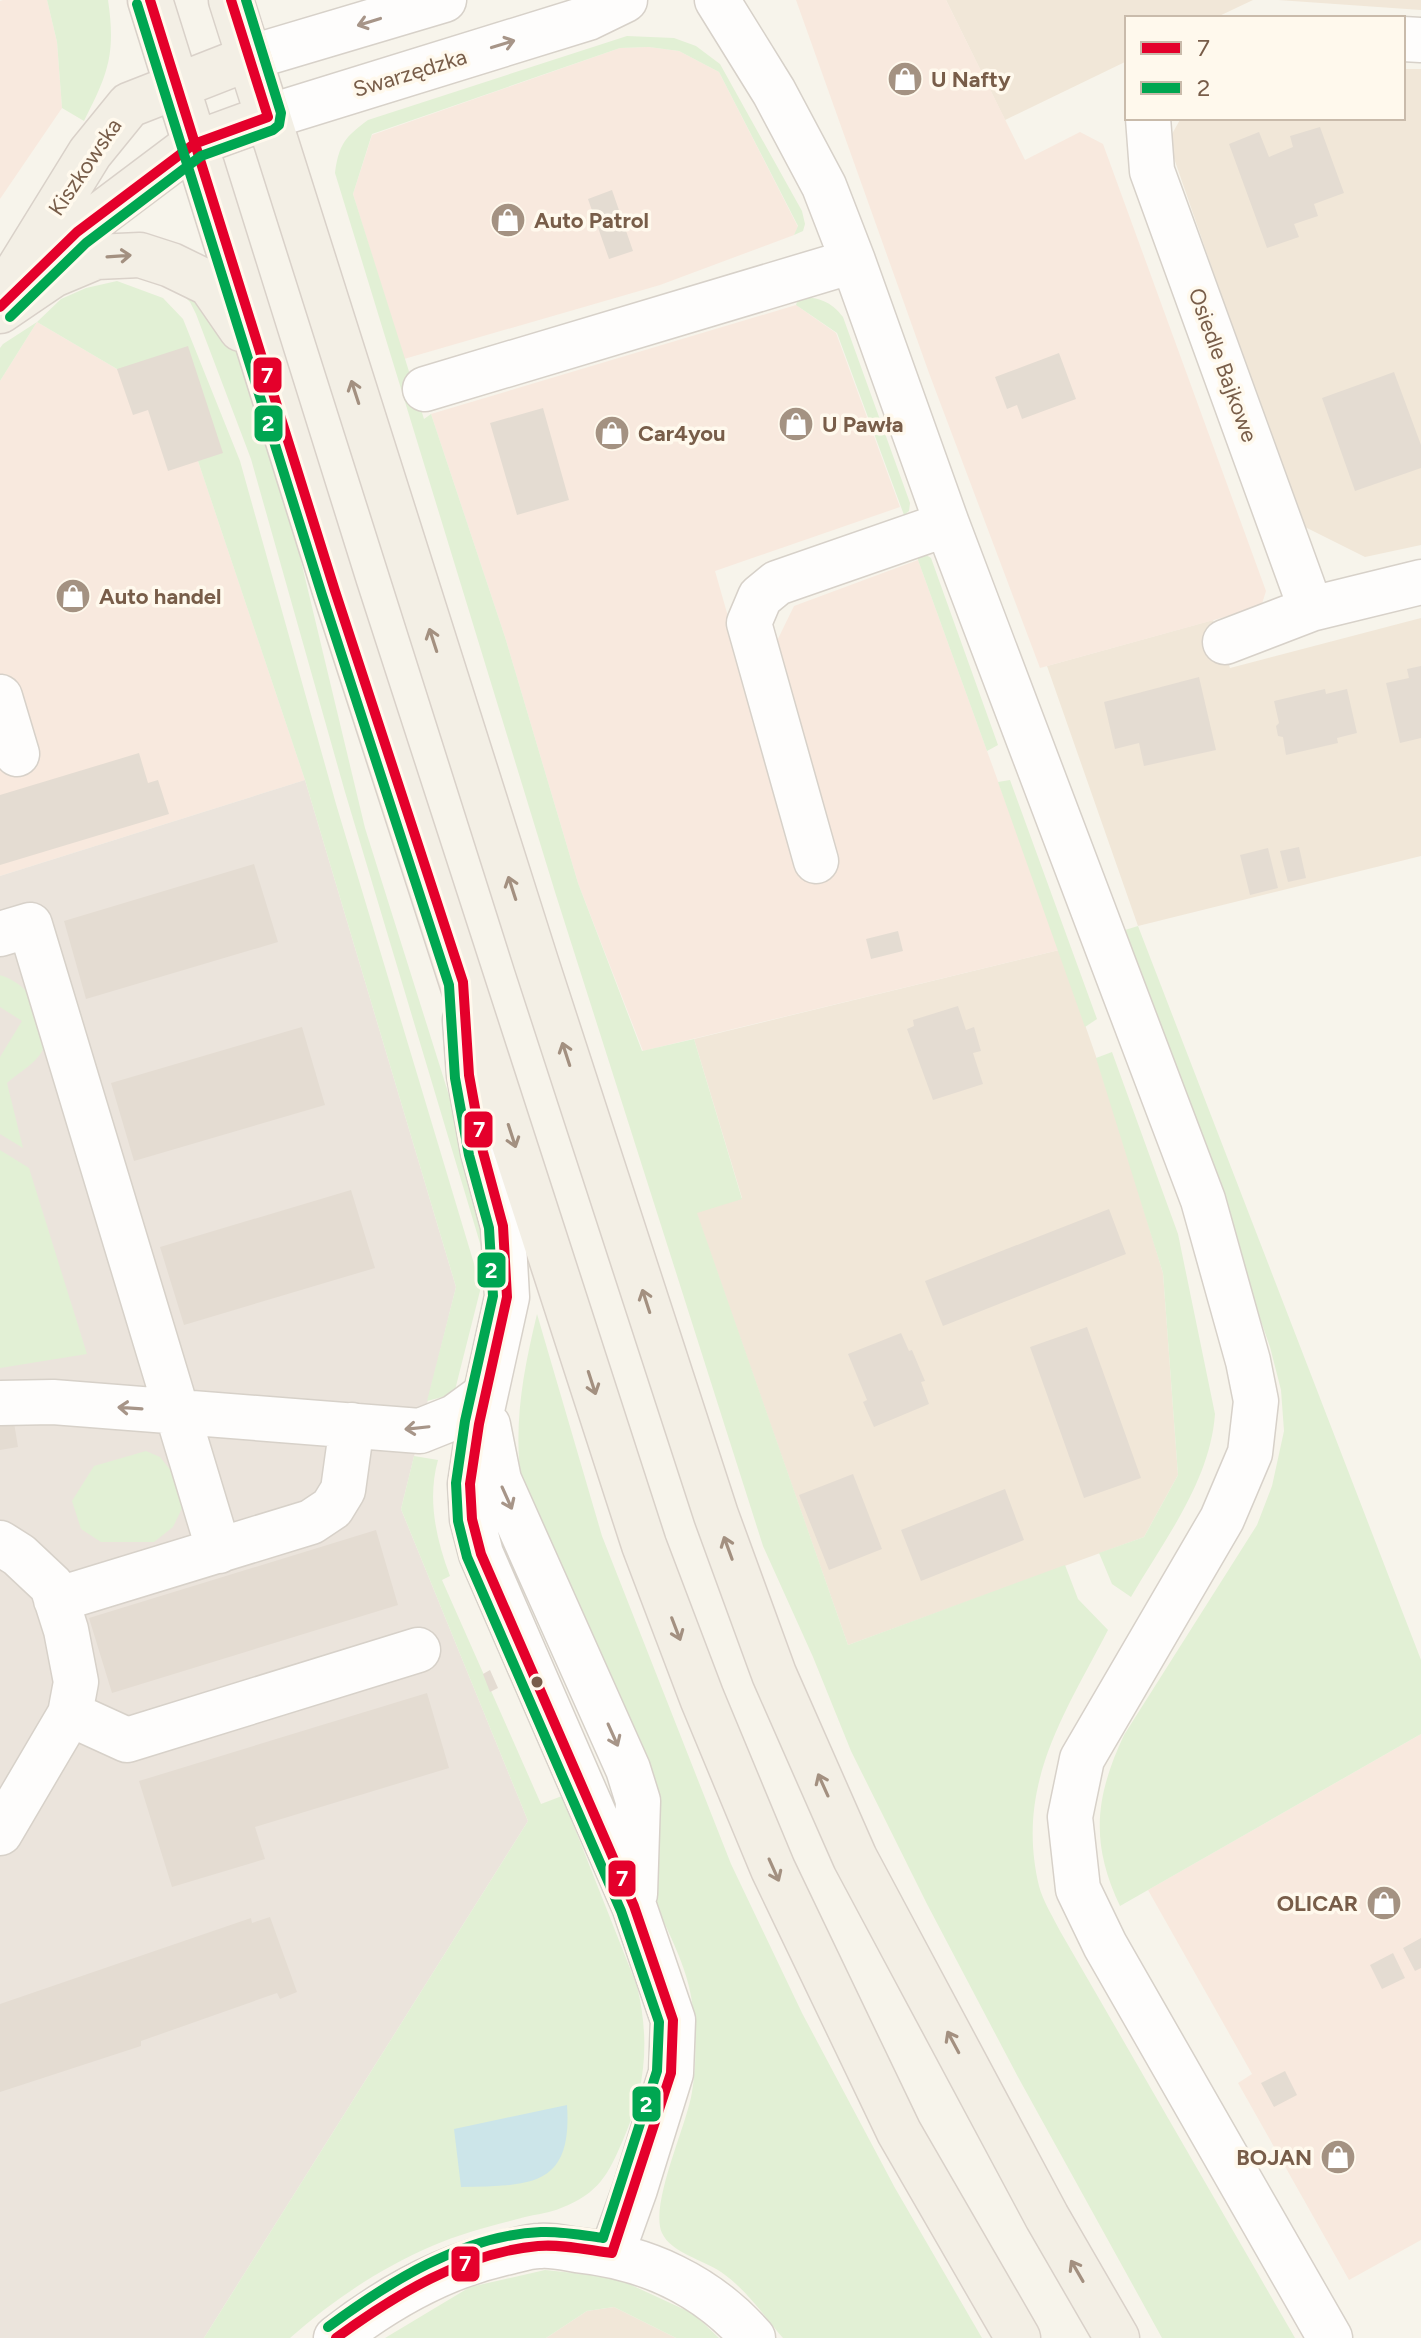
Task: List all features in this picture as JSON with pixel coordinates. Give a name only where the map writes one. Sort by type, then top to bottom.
[{"type":"main road","points":[[150,0],[335,591],[644,1545],[702,1698],[773,1869],[899,2132],[1018,2338]]},
{"type":"main road","points":[[231,0],[536,962],[716,1515],[774,1674],[855,1858],[1047,2217],[1117,2338]]},
{"type":"main road","name":"Kiszkowska","points":[[0,299],[90,153],[129,105],[249,58]]},
{"type":"main road","name":"Swarzędzka","points":[[194,144],[268,117]]},
{"type":"main road","name":"Kiszkowska","points":[[0,309],[77,232],[194,144]]},
{"type":"main road","points":[[0,309],[53,275],[96,257],[140,255],[171,265],[210,284],[234,316],[269,376]]},
{"type":"street","points":[[249,58],[444,0]]},
{"type":"street","name":"Swarzędzka","points":[[268,117],[588,18],[625,0]]},
{"type":"street","points":[[717,0],[774,92],[824,186],[947,524],[1203,1200],[1248,1361],[1256,1401],[1250,1453],[1222,1519],[1082,1759],[1070,1817],[1078,1889],[1127,1987],[1330,2338]]},
{"type":"street","name":"Osiedle Bajkowe","points":[[1148,120],[1152,171],[1311,609]]},
{"type":"street","points":[[425,389],[853,261]]},
{"type":"street","points":[[816,861],[749,623],[760,597],[777,583],[947,524]]},
{"type":"street","points":[[1225,642],[1311,609],[1421,582]]},
{"type":"street","points":[[0,697],[17,754]]},
{"type":"street","points":[[0,934],[30,925],[219,1551]]},
{"type":"street","points":[[463,982],[469,1075],[483,1152],[503,1226],[507,1297],[485,1395],[470,1484],[472,1519],[481,1554],[634,1906],[673,2020],[671,2073],[612,2253]]},
{"type":"street","points":[[0,1403],[53,1402],[420,1431],[455,1417],[485,1395]]},
{"type":"street","points":[[56,1600],[311,1522],[332,1508],[343,1490],[352,1425]]},
{"type":"street","points":[[0,1543],[19,1555],[52,1586],[66,1630],[76,1682],[70,1714],[0,1833]]},
{"type":"street","points":[[70,1714],[127,1740],[418,1650]]},
{"type":"street","points":[[336,2338],[368,2313],[425,2281],[469,2261],[538,2245],[612,2253],[662,2269],[706,2295],[753,2338]]},
{"type":"shaded area","points":[[47,0],[57,42],[62,108],[0,199],[0,1]]},
{"type":"shaded area","points":[[796,0],[946,0],[1025,160],[1080,132],[1103,144],[1266,591],[1261,607],[1040,668],[929,373]]},
{"type":"shaded area","points":[[946,0],[1253,0],[1219,16],[1125,16],[1125,62],[1005,120]]},
{"type":"shaded area","points":[[1278,0],[1421,0],[1421,10]]},
{"type":"shaded area","points":[[649,47],[679,51],[719,72],[798,227],[794,235],[660,285],[404,359],[353,194],[372,135],[620,48]]},
{"type":"shaded area","points":[[1405,69],[1421,69],[1421,545],[1365,557],[1301,525],[1168,141],[1180,120],[1405,120]]},
{"type":"shaded area","points":[[796,305],[836,333],[900,507],[715,571],[741,662],[773,649],[794,606],[918,560],[1059,950],[643,1051],[578,883],[505,637],[431,414]]},
{"type":"shaded area","points":[[37,322],[117,369],[188,346],[198,461],[305,780],[0,876],[0,381]]},
{"type":"shaded area","points":[[1421,618],[1421,856],[1138,926],[1047,666],[1213,620],[1230,668]]},
{"type":"shaded area","points":[[305,780],[456,1287],[401,1509],[528,1821],[204,2338],[0,2338],[0,876]]},
{"type":"shaded area","points":[[1059,950],[1108,1091],[1163,1273],[1178,1475],[1144,1537],[848,1645],[696,1212],[742,1198],[694,1039]]},
{"type":"shaded area","points":[[1421,1734],[1421,2240],[1349,2280],[1238,2083],[1252,2074],[1148,1890]]},
{"type":"shaded area","points":[[614,2307],[676,2338],[546,2338],[587,2311]]},
{"type":"green space","points":[[47,0],[108,0],[111,35],[108,63],[84,121],[62,108],[57,42]]},
{"type":"green space","points":[[627,36],[674,38],[696,46],[720,64],[802,211],[803,231],[794,235],[798,226],[719,72],[679,51],[649,47],[620,48],[372,134],[353,194],[424,419],[431,414],[505,637],[578,883],[642,1051],[694,1039],[742,1199],[697,1213],[848,1645],[1065,1565],[1078,1599],[1108,1630],[1061,1722],[1039,1783],[1033,1815],[1033,1849],[1039,1886],[1060,1931],[1295,2338],[1162,2338],[1018,2077],[851,1751],[763,1546],[555,892],[335,173],[344,142],[368,120]]},
{"type":"green space","points":[[117,281],[163,298],[183,319],[240,461],[336,804],[481,1287],[454,1394],[427,1401],[456,1287],[305,780],[198,461],[117,369],[37,322],[61,299],[86,288]]},
{"type":"green space","points":[[169,282],[191,294],[238,352],[247,373],[295,536],[365,828],[475,1178],[491,1280],[345,792],[251,459],[196,314],[190,302]]},
{"type":"green space","points":[[799,296],[824,301],[843,317],[910,503],[909,511],[904,515],[837,333],[796,305]]},
{"type":"green space","points":[[37,322],[0,381],[0,348]]},
{"type":"green space","points":[[923,553],[931,558],[998,745],[987,751],[918,560],[917,555]]},
{"type":"green space","points":[[1010,780],[1097,1019],[1085,1027],[998,782]]},
{"type":"green space","points":[[1138,926],[1421,1660],[1421,1734],[1120,1906],[1110,1883],[1100,1841],[1102,1800],[1114,1758],[1124,1735],[1257,1525],[1272,1486],[1284,1431],[1281,1390],[1270,1347],[1125,930]]},
{"type":"green space","points":[[0,975],[29,994],[45,1025],[41,1054],[7,1083],[23,1148],[0,1134],[0,1057],[22,1021],[0,1007]]},
{"type":"green space","points":[[1112,1052],[1178,1234],[1215,1414],[1211,1439],[1195,1487],[1131,1597],[1112,1584],[1099,1553],[1144,1537],[1178,1475],[1163,1273],[1096,1058]]},
{"type":"green space","points":[[0,1150],[29,1168],[87,1354],[0,1368]]},
{"type":"green space","points":[[537,1314],[602,1536],[731,1864],[802,2013],[895,2188],[982,2338],[783,2338],[730,2279],[680,2251],[662,2233],[659,2220],[664,2185],[694,2081],[692,2002],[678,1954],[651,1893],[522,1490],[518,1444],[520,1402]]},
{"type":"green space","points":[[146,1451],[160,1457],[184,1487],[183,1506],[173,1527],[154,1542],[101,1542],[81,1529],[72,1501],[94,1466]]},
{"type":"green space","points":[[414,1456],[438,1460],[433,1504],[450,1576],[442,1580],[541,1804],[562,1796],[637,1986],[644,2026],[644,2064],[637,2102],[607,2173],[601,2182],[574,2202],[552,2211],[466,2233],[412,2255],[357,2286],[290,2338],[204,2338],[528,1821],[401,1509]]},
{"type":"green space","points":[[545,2270],[614,2277],[694,2314],[719,2338],[676,2338],[614,2307],[587,2311],[546,2338],[385,2338],[470,2287]]},
{"type":"water","points":[[567,2105],[567,2133],[554,2168],[525,2183],[461,2187],[454,2129]]},
{"type":"building","points":[[1320,127],[1344,193],[1314,204],[1318,216],[1294,224],[1299,237],[1267,248],[1229,144],[1259,132],[1269,157],[1293,147],[1290,136]]},
{"type":"building","points":[[612,190],[633,251],[609,259],[588,199]]},
{"type":"building","points":[[188,346],[223,453],[168,471],[148,410],[133,415],[117,369]]},
{"type":"building","points":[[1059,353],[1076,399],[1022,419],[1017,405],[1007,409],[995,377]]},
{"type":"building","points":[[1394,372],[1421,445],[1421,468],[1355,491],[1322,398]]},
{"type":"building","points":[[543,408],[569,500],[517,515],[490,423]]},
{"type":"building","points":[[1421,666],[1421,738],[1400,743],[1386,683],[1409,678],[1407,669]]},
{"type":"building","points":[[1199,677],[1216,750],[1144,766],[1139,743],[1115,749],[1104,702]]},
{"type":"building","points":[[1325,689],[1326,694],[1347,689],[1357,733],[1337,738],[1338,743],[1286,755],[1283,737],[1278,736],[1276,726],[1279,723],[1274,701]]},
{"type":"building","points":[[139,753],[148,783],[158,780],[169,814],[0,865],[0,795]]},
{"type":"building","points":[[1299,847],[1306,878],[1288,882],[1280,851]]},
{"type":"building","points":[[1268,848],[1278,888],[1250,895],[1240,855]]},
{"type":"building","points":[[254,864],[278,942],[86,999],[64,921]]},
{"type":"building","points":[[898,931],[903,951],[871,959],[866,939]]},
{"type":"building","points":[[958,1006],[966,1030],[974,1027],[981,1051],[973,1053],[983,1084],[933,1100],[907,1029],[914,1026],[913,1020]]},
{"type":"building","points":[[302,1027],[325,1105],[134,1161],[111,1083]]},
{"type":"building","points":[[351,1190],[375,1268],[184,1325],[160,1247]]},
{"type":"building","points":[[1109,1209],[1126,1254],[943,1326],[925,1281]]},
{"type":"building","points":[[1087,1327],[1141,1478],[1084,1498],[1030,1347]]},
{"type":"building","points":[[901,1333],[925,1381],[921,1382],[929,1404],[874,1427],[863,1402],[867,1400],[848,1354]]},
{"type":"building","points":[[7,1380],[18,1447],[0,1450],[0,1381]]},
{"type":"building","points":[[853,1474],[882,1549],[829,1570],[799,1495]]},
{"type":"building","points":[[1005,1489],[1024,1540],[921,1581],[901,1530]]},
{"type":"building","points":[[376,1530],[398,1605],[112,1693],[89,1618]]},
{"type":"building","points":[[490,1670],[498,1688],[490,1692],[483,1674]]},
{"type":"building","points":[[427,1693],[449,1768],[255,1827],[265,1859],[172,1887],[139,1781]]},
{"type":"building","points":[[270,1917],[297,1992],[280,1999],[277,1993],[141,2041],[141,2046],[0,2092],[0,2004],[251,1918],[252,1923]]},
{"type":"building","points":[[1421,1938],[1421,1968],[1415,1971],[1403,1948]]},
{"type":"building","points":[[1393,1953],[1405,1978],[1382,1989],[1370,1965]]},
{"type":"building","points":[[1285,2071],[1297,2095],[1274,2107],[1261,2083]]},
{"type":"transit line","name":"7","points":[[150,0],[335,591],[463,982],[469,1075],[483,1152],[503,1226],[507,1297],[479,1424],[470,1484],[472,1519],[481,1554],[634,1906],[673,2020],[671,2073],[612,2253]]},
{"type":"transit line","name":"7","points":[[231,0],[268,117]]},
{"type":"transit line","name":"2","points":[[10,317],[86,243],[201,156],[273,130],[279,125],[281,113],[246,0]]},
{"type":"transit line","name":"2","points":[[137,4],[322,595],[449,985],[455,1078],[469,1155],[489,1228],[493,1296],[465,1421],[456,1483],[458,1521],[467,1557],[621,1911],[659,2022],[657,2071],[603,2238],[541,2232],[483,2242],[402,2278],[328,2327]]},
{"type":"transit line","name":"7","points":[[0,307],[77,232],[194,144],[268,117]]},
{"type":"transit line","name":"7","points":[[336,2338],[382,2306],[431,2278],[483,2257],[538,2246],[612,2253]]},
{"type":"place","name":"U Nafty","points":[[905,79]]},
{"type":"place","name":"Auto Patrol","points":[[508,220]]},
{"type":"place","name":"U Pawła","points":[[796,424]]},
{"type":"place","name":"Car4you","points":[[612,433]]},
{"type":"place","name":"Auto handel","points":[[73,596]]},
{"type":"place","name":"OLICAR","points":[[1384,1903]]},
{"type":"place","name":"BOJAN","points":[[1338,2157]]}]
